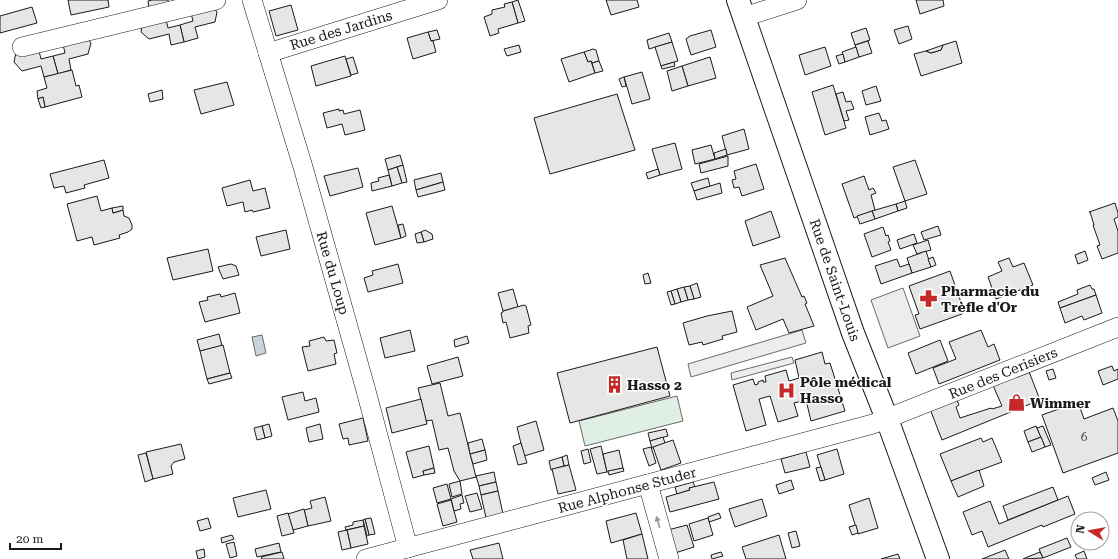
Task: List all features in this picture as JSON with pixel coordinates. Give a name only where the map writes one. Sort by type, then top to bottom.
[{"type":"main road","name":"Rue de Saint-Louis","points":[[741,8],[853,333],[887,419],[938,559]]},
{"type":"street","points":[[22,47],[216,0]]},
{"type":"street","name":"Rue du Loup","points":[[252,0],[303,167],[365,387],[408,548]]},
{"type":"street","name":"Rue des Jardins","points":[[268,53],[438,0]]},
{"type":"street","points":[[741,8],[797,0]]},
{"type":"street","name":"Rue des Cerisiers","points":[[887,419],[1118,327]]},
{"type":"street","name":"Rue Alphonse Studer","points":[[378,557],[862,428],[887,419]]},
{"type":"street","points":[[648,484],[669,559]]},
{"type":"green space","points":[[677,396],[683,421],[585,446],[579,421]]},
{"type":"shaded area","points":[[903,288],[920,336],[888,348],[871,300]]},
{"type":"shaded area","points":[[802,330],[806,343],[691,377],[688,364]]},
{"type":"shaded area","points":[[262,335],[266,353],[256,356],[252,337]]},
{"type":"shaded area","points":[[792,357],[794,363],[732,380],[731,373]]},
{"type":"building","points":[[68,0],[108,0],[109,7],[71,15]]},
{"type":"building","points":[[168,0],[169,3],[149,8],[148,1]]},
{"type":"building","points":[[518,0],[525,21],[518,23],[512,2]]},
{"type":"building","points":[[606,0],[637,0],[639,7],[611,15]]},
{"type":"building","points":[[916,0],[943,0],[944,6],[920,14]]},
{"type":"building","points":[[512,2],[518,23],[498,29],[499,33],[490,36],[484,17],[492,14],[492,10],[505,7],[504,4]]},
{"type":"building","points":[[211,4],[217,12],[215,22],[195,27],[198,38],[184,42],[180,25],[193,21],[190,9]]},
{"type":"building","points":[[291,5],[298,30],[276,36],[269,11]]},
{"type":"building","points":[[32,7],[37,23],[0,33],[0,16]]},
{"type":"building","points":[[165,15],[168,28],[180,25],[184,42],[171,45],[169,34],[149,39],[141,32],[143,21]]},
{"type":"building","points":[[908,26],[912,39],[899,44],[894,30]]},
{"type":"building","points":[[866,28],[870,40],[855,45],[851,33]]},
{"type":"building","points":[[437,30],[440,39],[431,41],[428,32]]},
{"type":"building","points":[[711,30],[716,47],[691,55],[686,39],[690,36]]},
{"type":"building","points":[[428,32],[431,41],[433,41],[436,52],[413,59],[407,38]]},
{"type":"building","points":[[669,33],[672,42],[649,49],[647,40]]},
{"type":"building","points":[[84,35],[91,43],[88,54],[69,59],[71,70],[58,74],[53,56],[65,53],[62,40]]},
{"type":"building","points":[[868,41],[872,53],[859,57],[855,45]]},
{"type":"building","points":[[956,41],[962,63],[921,76],[914,54],[926,51],[931,53],[941,50],[943,45]]},
{"type":"building","points":[[672,42],[678,61],[661,66],[655,47]]},
{"type":"building","points":[[519,45],[521,52],[507,56],[504,49]]},
{"type":"building","points":[[943,45],[941,50],[931,53],[926,51]]},
{"type":"building","points":[[38,47],[41,59],[53,56],[58,74],[44,77],[41,66],[22,71],[14,62],[16,52]]},
{"type":"building","points":[[825,47],[831,66],[805,75],[799,55]]},
{"type":"building","points":[[856,47],[859,57],[845,62],[842,52]]},
{"type":"building","points":[[593,49],[596,50],[599,61],[592,63],[591,61],[588,62],[584,52]]},
{"type":"building","points":[[584,52],[588,62],[591,61],[595,73],[569,82],[561,59]]},
{"type":"building","points":[[843,54],[845,62],[839,64],[836,56]]},
{"type":"building","points":[[345,56],[351,76],[316,86],[311,66]]},
{"type":"building","points":[[353,57],[358,73],[351,75],[346,59]]},
{"type":"building","points":[[710,57],[716,78],[688,86],[682,66]]},
{"type":"building","points":[[599,61],[603,71],[595,73],[592,63]]},
{"type":"building","points":[[674,62],[675,66],[662,69],[661,66]]},
{"type":"building","points":[[682,66],[688,86],[672,91],[667,71]]},
{"type":"building","points":[[72,70],[76,86],[79,85],[82,97],[45,107],[43,97],[38,99],[37,91],[47,88],[44,77]]},
{"type":"building","points":[[642,72],[650,99],[632,104],[624,77]]},
{"type":"building","points":[[624,77],[626,86],[622,87],[619,79]]},
{"type":"building","points":[[227,82],[234,105],[201,114],[194,90]]},
{"type":"building","points":[[833,85],[846,128],[825,135],[812,92]]},
{"type":"building","points":[[876,86],[881,101],[866,105],[862,91]]},
{"type":"building","points":[[162,90],[163,99],[150,102],[148,94]]},
{"type":"building","points":[[843,92],[846,102],[851,101],[854,109],[846,111],[849,120],[844,121],[836,94]]},
{"type":"building","points":[[617,94],[635,150],[550,174],[534,118]]},
{"type":"building","points":[[43,97],[45,107],[41,108],[38,99]]},
{"type":"building","points":[[339,109],[339,111],[343,110],[344,114],[360,110],[365,130],[345,135],[342,124],[327,128],[323,113]]},
{"type":"building","points":[[879,113],[882,121],[886,120],[889,129],[870,135],[865,117]]},
{"type":"building","points":[[744,129],[749,149],[727,155],[722,136]]},
{"type":"building","points":[[675,143],[682,169],[660,175],[652,149]]},
{"type":"building","points":[[711,145],[715,159],[695,164],[692,150]]},
{"type":"building","points":[[726,149],[727,155],[715,159],[714,153]]},
{"type":"building","points":[[400,155],[403,165],[388,170],[385,159]]},
{"type":"building","points":[[728,156],[728,166],[701,173],[699,164]]},
{"type":"building","points":[[104,160],[109,178],[84,185],[85,188],[66,193],[64,186],[54,188],[50,174]]},
{"type":"building","points":[[915,160],[927,194],[905,201],[893,167]]},
{"type":"building","points":[[756,164],[764,189],[742,196],[739,187],[734,188],[732,180],[736,179],[734,171]]},
{"type":"building","points":[[403,165],[407,182],[402,183],[397,167]]},
{"type":"building","points":[[397,167],[402,183],[392,186],[388,170]]},
{"type":"building","points":[[358,168],[363,187],[330,196],[324,176]]},
{"type":"building","points":[[658,169],[660,175],[648,179],[646,173]]},
{"type":"building","points":[[441,173],[443,182],[416,190],[414,180]]},
{"type":"building","points":[[389,175],[392,186],[372,191],[371,183],[379,181],[378,178]]},
{"type":"building","points":[[864,176],[869,190],[873,188],[876,193],[871,195],[875,210],[854,218],[842,184]]},
{"type":"building","points":[[708,178],[710,186],[694,191],[691,183]]},
{"type":"building","points":[[250,180],[253,191],[265,188],[270,208],[253,212],[252,210],[245,212],[243,202],[227,206],[222,188]]},
{"type":"building","points":[[443,182],[445,190],[418,197],[416,190]]},
{"type":"building","points":[[720,183],[722,193],[697,200],[694,191]]},
{"type":"building","points":[[97,196],[101,211],[112,208],[113,213],[123,210],[124,216],[129,218],[132,229],[119,235],[120,238],[94,245],[92,237],[77,241],[67,204]]},
{"type":"building","points":[[905,201],[907,208],[898,211],[896,204]]},
{"type":"building","points":[[1115,203],[1118,213],[1118,217],[1114,219],[1118,231],[1118,253],[1102,259],[1097,246],[1100,245],[1089,212]]},
{"type":"building","points":[[896,204],[898,211],[875,219],[872,211]]},
{"type":"building","points":[[123,206],[123,210],[113,213],[112,208]]},
{"type":"building","points":[[392,206],[401,238],[375,245],[366,213]]},
{"type":"building","points":[[771,211],[780,237],[753,246],[745,221]]},
{"type":"building","points":[[872,211],[875,219],[860,224],[857,216]]},
{"type":"building","points":[[403,224],[406,236],[401,238],[398,225]]},
{"type":"building","points":[[938,226],[941,235],[924,240],[921,232]]},
{"type":"building","points":[[883,227],[886,236],[888,235],[890,241],[888,242],[891,250],[872,257],[864,234]]},
{"type":"building","points":[[286,230],[290,249],[261,256],[256,237]]},
{"type":"building","points":[[425,230],[432,234],[433,239],[424,242],[421,232]]},
{"type":"building","points":[[421,232],[424,242],[417,243],[415,234]]},
{"type":"building","points":[[914,234],[917,243],[900,249],[897,240]]},
{"type":"building","points":[[928,240],[931,250],[917,254],[913,245]]},
{"type":"building","points":[[208,249],[213,271],[173,280],[167,258]]},
{"type":"building","points":[[926,251],[931,267],[912,273],[907,258]]},
{"type":"building","points":[[1085,251],[1088,260],[1078,264],[1075,255]]},
{"type":"building","points":[[933,257],[936,265],[931,267],[928,259]]},
{"type":"building","points":[[785,258],[802,297],[804,296],[807,303],[805,304],[814,326],[789,333],[783,319],[756,330],[747,307],[773,296],[760,265]]},
{"type":"building","points":[[1009,258],[1013,267],[1024,263],[1033,285],[996,299],[988,277],[1002,271],[998,262]]},
{"type":"building","points":[[897,259],[900,267],[909,264],[912,273],[881,284],[875,266]]},
{"type":"building","points":[[231,264],[236,266],[239,275],[223,279],[218,267]]},
{"type":"building","points":[[398,264],[403,283],[368,292],[364,278],[373,275],[372,271]]},
{"type":"building","points":[[950,271],[964,311],[962,314],[920,329],[915,315],[919,314],[909,286]]},
{"type":"building","points":[[648,273],[651,283],[645,284],[643,275]]},
{"type":"building","points":[[697,283],[701,297],[694,299],[690,286]]},
{"type":"building","points":[[1090,285],[1092,289],[1094,289],[1096,295],[1060,308],[1058,302],[1078,294],[1077,290]]},
{"type":"building","points":[[690,286],[694,299],[688,300],[684,287]]},
{"type":"building","points":[[684,287],[688,300],[681,302],[677,289]]},
{"type":"building","points":[[513,289],[518,307],[503,311],[498,293]]},
{"type":"building","points":[[677,289],[681,302],[675,304],[671,291]]},
{"type":"building","points":[[671,291],[675,304],[671,305],[667,292]]},
{"type":"building","points":[[235,293],[240,313],[205,322],[199,302],[208,300],[207,297],[220,294],[221,297]]},
{"type":"building","points":[[1096,295],[1102,313],[1084,320],[1082,316],[1065,323],[1060,308]]},
{"type":"building","points":[[524,305],[526,306],[531,325],[528,326],[529,333],[510,338],[506,322],[503,323],[501,313],[503,311]]},
{"type":"building","points":[[732,311],[737,332],[722,336],[723,339],[703,345],[702,342],[689,345],[683,323]]},
{"type":"building","points":[[410,330],[415,351],[385,358],[380,338]]},
{"type":"building","points":[[981,330],[988,347],[994,344],[1000,360],[939,384],[933,368],[956,359],[949,342]]},
{"type":"building","points":[[219,334],[222,346],[200,351],[197,340]]},
{"type":"building","points":[[467,336],[469,343],[455,347],[454,340]]},
{"type":"building","points":[[324,337],[326,341],[334,340],[337,353],[334,354],[336,364],[308,371],[302,347],[310,346],[309,341]]},
{"type":"building","points":[[940,340],[948,361],[916,374],[908,353]]},
{"type":"building","points":[[223,345],[230,373],[207,379],[200,351]]},
{"type":"building","name":"Hasso 2","points":[[657,347],[670,396],[570,423],[557,373]]},
{"type":"building","name":"Pôle médical Hasso","points":[[822,352],[825,364],[830,363],[845,411],[811,421],[806,400],[794,403],[798,416],[778,422],[770,396],[759,399],[766,425],[746,431],[733,385],[753,379],[755,385],[763,380],[763,382],[766,382],[765,376],[786,370],[789,381],[799,378],[795,360]]},
{"type":"building","points":[[458,357],[463,376],[432,384],[427,366]]},
{"type":"building","points":[[1112,366],[1114,371],[1118,369],[1118,379],[1103,385],[1098,371]]},
{"type":"building","name":"Wimmer","points":[[1028,369],[1040,400],[942,440],[930,409],[956,398],[959,405],[956,407],[960,418],[1002,406],[992,383]]},
{"type":"building","points":[[1053,369],[1056,378],[1049,380],[1046,371]]},
{"type":"building","points":[[230,373],[232,378],[209,384],[207,379]]},
{"type":"building","points":[[440,383],[448,416],[460,413],[476,477],[460,481],[454,471],[448,448],[439,450],[432,420],[426,421],[418,388]]},
{"type":"building","points":[[303,392],[305,401],[316,398],[319,412],[288,420],[282,397]]},
{"type":"building","points":[[421,399],[427,424],[392,433],[386,408]]},
{"type":"building","points":[[1078,402],[1084,419],[1113,408],[1118,421],[1118,453],[1063,473],[1042,415]]},
{"type":"building","points":[[363,418],[368,441],[349,445],[348,438],[343,439],[339,424]]},
{"type":"building","points":[[536,421],[544,450],[524,456],[517,427]]},
{"type":"building","points":[[269,424],[272,436],[265,438],[262,426]]},
{"type":"building","points":[[320,424],[323,439],[309,442],[306,428]]},
{"type":"building","points":[[262,426],[265,438],[257,440],[254,428]]},
{"type":"building","points":[[1036,426],[1041,437],[1028,442],[1024,431]]},
{"type":"building","points":[[1043,426],[1051,445],[1045,447],[1037,428]]},
{"type":"building","points":[[666,429],[668,436],[650,441],[648,433]]},
{"type":"building","points":[[663,437],[665,443],[652,448],[650,441]]},
{"type":"building","points":[[1041,437],[1045,447],[1032,452],[1028,442]]},
{"type":"building","points":[[981,438],[983,442],[992,438],[1002,462],[951,481],[940,454]]},
{"type":"building","points":[[482,439],[485,450],[470,454],[468,443]]},
{"type":"building","points":[[673,440],[681,463],[661,470],[653,447]]},
{"type":"building","points":[[521,443],[527,463],[518,465],[513,446]]},
{"type":"building","points":[[181,444],[185,459],[174,462],[171,466],[173,474],[153,479],[146,452]]},
{"type":"building","points":[[429,446],[434,468],[423,471],[424,475],[413,478],[406,452]]},
{"type":"building","points":[[601,446],[607,472],[597,474],[590,449]]},
{"type":"building","points":[[651,447],[656,463],[649,466],[643,449]]},
{"type":"building","points":[[588,449],[591,462],[584,464],[581,451]]},
{"type":"building","points":[[837,449],[844,474],[825,480],[817,455]]},
{"type":"building","points":[[485,450],[487,460],[473,464],[470,454]]},
{"type":"building","points":[[619,450],[623,468],[607,472],[603,454]]},
{"type":"building","points":[[806,452],[810,467],[785,473],[781,459]]},
{"type":"building","points":[[146,453],[153,479],[145,482],[138,455]]},
{"type":"building","points":[[567,455],[569,465],[564,466],[562,457]]},
{"type":"building","points":[[562,457],[564,466],[551,470],[549,461]]},
{"type":"building","points":[[569,465],[576,490],[558,494],[552,469]]},
{"type":"building","points":[[821,467],[825,480],[820,481],[816,468]]},
{"type":"building","points":[[434,468],[435,473],[424,475],[423,471]]},
{"type":"building","points":[[623,468],[624,471],[609,475],[608,471]]},
{"type":"building","points":[[979,470],[984,486],[958,497],[951,481]]},
{"type":"building","points":[[494,472],[496,482],[479,486],[476,476]]},
{"type":"building","points":[[1106,472],[1109,480],[1095,485],[1092,478]]},
{"type":"building","points":[[791,480],[794,489],[779,494],[776,485]]},
{"type":"building","points":[[460,481],[462,494],[452,497],[449,484]]},
{"type":"building","points":[[496,482],[498,491],[481,495],[479,486]]},
{"type":"building","points":[[693,482],[695,487],[689,488],[690,490],[677,494],[675,487]]},
{"type":"building","points":[[714,482],[719,499],[670,512],[666,497],[690,490],[689,488]]},
{"type":"building","points":[[447,484],[451,499],[437,503],[433,488]]},
{"type":"building","points":[[1053,487],[1058,500],[1008,520],[1003,506]]},
{"type":"building","points":[[266,490],[271,509],[238,517],[233,498]]},
{"type":"building","points":[[498,491],[503,514],[486,518],[481,495]]},
{"type":"building","points":[[477,493],[482,509],[470,512],[465,496]]},
{"type":"building","points":[[462,495],[464,503],[460,504],[461,509],[454,511],[451,499]]},
{"type":"building","points":[[1068,496],[1074,511],[1070,511],[1070,516],[1043,527],[1042,525],[988,547],[982,531],[972,535],[963,512],[990,501],[999,524]]},
{"type":"building","points":[[325,497],[331,521],[308,526],[304,510],[312,508],[310,501]]},
{"type":"building","points":[[869,498],[878,528],[858,534],[849,505]]},
{"type":"building","points":[[762,499],[767,516],[735,527],[729,509]]},
{"type":"building","points":[[451,500],[457,522],[443,526],[437,504]]},
{"type":"building","points":[[304,509],[308,526],[293,530],[288,514]]},
{"type":"building","points":[[288,513],[294,533],[282,536],[277,516]]},
{"type":"building","points":[[636,513],[642,534],[611,543],[606,521]]},
{"type":"building","points":[[719,513],[721,518],[709,522],[708,517]]},
{"type":"building","points":[[208,518],[211,528],[200,531],[197,521]]},
{"type":"building","points":[[371,518],[375,534],[369,535],[365,519]]},
{"type":"building","points":[[708,518],[713,535],[694,541],[689,524]]},
{"type":"building","points":[[365,519],[369,535],[367,536],[363,520]]},
{"type":"building","points":[[363,520],[364,526],[346,530],[345,527],[353,525],[353,522]]},
{"type":"building","points":[[687,525],[694,547],[675,553],[668,530]]},
{"type":"building","points":[[856,525],[858,533],[852,535],[849,527]]},
{"type":"building","points":[[364,526],[368,544],[351,548],[347,530]]},
{"type":"building","points":[[347,530],[351,548],[342,550],[338,532]]},
{"type":"building","points":[[796,531],[800,546],[792,548],[788,533]]},
{"type":"building","points":[[642,534],[648,559],[627,559],[623,540]]},
{"type":"building","points":[[232,535],[234,539],[222,543],[221,538]]},
{"type":"building","points":[[779,535],[786,559],[746,559],[742,547]]},
{"type":"building","points":[[1067,538],[1070,545],[1070,547],[1043,558],[1039,549]]},
{"type":"building","points":[[234,542],[237,556],[230,558],[226,544]]},
{"type":"building","points":[[279,543],[281,552],[257,557],[255,549]]},
{"type":"building","points":[[499,543],[503,559],[473,559],[470,550]]},
{"type":"building","points":[[204,549],[205,557],[198,559],[196,551]]},
{"type":"building","points":[[1005,550],[1009,559],[982,559]]},
{"type":"building","points":[[1084,551],[1087,559],[1077,559],[1075,555]]},
{"type":"building","points":[[282,552],[284,559],[262,559],[261,557]]},
{"type":"building","points":[[721,552],[723,556],[712,559],[711,555]]},
{"type":"building","points":[[1040,552],[1043,558],[1023,559],[1025,558]]},
{"type":"building","points":[[898,554],[900,559],[881,559]]},
{"type":"place","name":"Pharmacie du Trèfle d'Or","points":[[928,299]]},
{"type":"place","name":"Hasso 2","points":[[614,385]]},
{"type":"place","name":"Pôle médical Hasso","points":[[787,390]]},
{"type":"place","name":"Wimmer","points":[[1017,403]]}]
